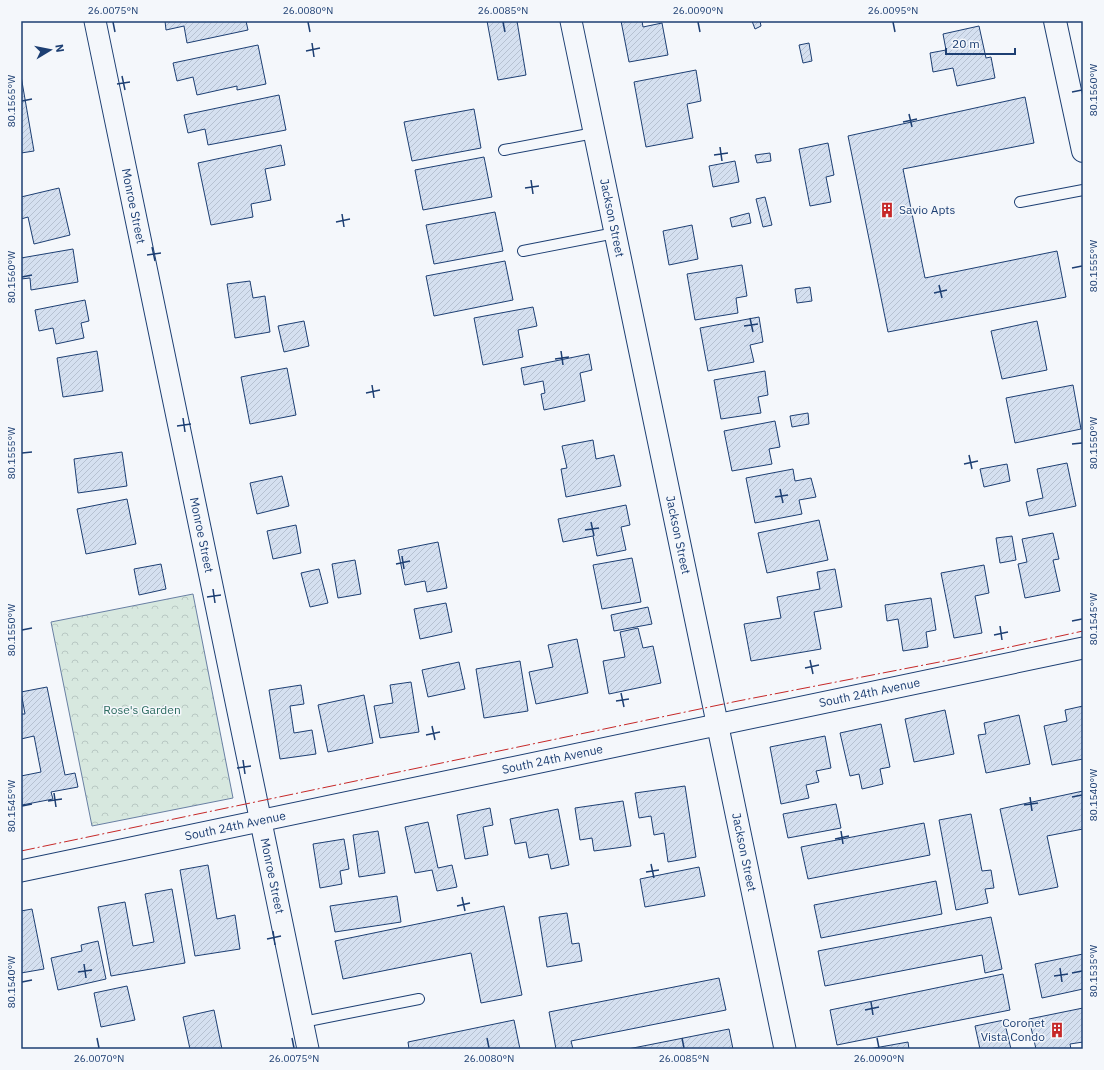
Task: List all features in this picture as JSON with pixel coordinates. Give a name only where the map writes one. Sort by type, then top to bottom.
[{"type":"main road","points":[[1055,21],[1079,113],[1083,151]]},
{"type":"street","name":"Monroe Street","points":[[95,21],[308,1049]]},
{"type":"street","name":"Jackson Street","points":[[571,21],[785,1049]]},
{"type":"street","name":"South 24th Avenue","points":[[21,871],[1083,648]]},
{"type":"lane","points":[[504,150],[594,133]]},
{"type":"lane","points":[[1020,202],[1083,190]]},
{"type":"lane","points":[[523,251],[615,233]]},
{"type":"lane","points":[[303,1022],[419,999]]},
{"type":"green space","name":"Rose's Garden","points":[[193,594],[233,798],[92,826],[51,622]]},
{"type":"building","points":[[165,21],[246,21],[248,30],[187,43],[184,26],[166,30]]},
{"type":"building","points":[[487,21],[517,21],[526,75],[498,80]]},
{"type":"building","points":[[621,21],[642,21],[643,27],[662,23],[668,55],[629,62]]},
{"type":"building","points":[[752,21],[760,21],[761,26],[755,29]]},
{"type":"building","points":[[979,26],[986,58],[991,57],[995,78],[957,86],[953,68],[933,72],[930,53],[946,50],[943,34]]},
{"type":"building","points":[[809,43],[812,61],[803,63],[799,45]]},
{"type":"building","points":[[258,45],[266,84],[237,90],[237,86],[197,95],[193,77],[177,81],[173,63]]},
{"type":"building","points":[[696,70],[701,101],[687,104],[693,138],[646,147],[634,82]]},
{"type":"building","points":[[21,76],[34,151],[21,153]]},
{"type":"building","points":[[279,95],[286,130],[208,145],[205,129],[188,133],[184,115]]},
{"type":"building","name":"Savio Apts","points":[[1025,97],[1034,143],[903,169],[925,278],[1057,251],[1066,297],[888,332],[848,136]]},
{"type":"building","points":[[474,109],[481,148],[412,161],[404,122]]},
{"type":"building","points":[[828,143],[834,175],[826,177],[831,202],[810,206],[799,149]]},
{"type":"building","points":[[281,145],[285,165],[265,169],[271,200],[251,204],[253,217],[211,225],[198,163]]},
{"type":"building","points":[[770,153],[771,161],[757,163],[755,155]]},
{"type":"building","points":[[484,157],[492,197],[423,210],[415,170]]},
{"type":"building","points":[[735,161],[739,182],[713,187],[709,166]]},
{"type":"building","points":[[59,188],[70,235],[34,244],[28,217],[21,219],[21,197]]},
{"type":"building","points":[[765,197],[772,225],[763,227],[756,199]]},
{"type":"building","points":[[495,212],[503,251],[434,264],[426,225]]},
{"type":"building","points":[[749,213],[751,223],[732,227],[730,218]]},
{"type":"building","points":[[692,225],[698,259],[669,265],[663,231]]},
{"type":"building","points":[[73,249],[78,282],[31,290],[30,278],[21,279],[21,258]]},
{"type":"building","points":[[505,261],[513,300],[434,316],[426,276]]},
{"type":"building","points":[[742,265],[747,296],[736,298],[738,313],[695,320],[687,274]]},
{"type":"building","points":[[250,281],[253,298],[265,296],[270,332],[235,338],[227,284]]},
{"type":"building","points":[[810,287],[812,301],[797,303],[795,289]]},
{"type":"building","points":[[85,300],[89,321],[81,323],[84,338],[56,344],[53,328],[39,331],[35,310]]},
{"type":"building","points":[[533,307],[537,326],[518,330],[523,357],[483,365],[474,318]]},
{"type":"building","points":[[759,317],[763,342],[750,345],[754,362],[708,371],[700,328]]},
{"type":"building","points":[[304,321],[309,346],[284,352],[278,326]]},
{"type":"building","points":[[1037,321],[1047,370],[1002,379],[991,331]]},
{"type":"building","points":[[97,351],[103,391],[63,397],[57,358]]},
{"type":"building","points":[[589,354],[592,370],[580,373],[585,401],[544,410],[541,394],[545,393],[543,381],[524,385],[521,368]]},
{"type":"building","points":[[287,368],[296,415],[250,424],[241,377]]},
{"type":"building","points":[[765,371],[768,395],[758,397],[761,413],[721,419],[714,380]]},
{"type":"building","points":[[1073,385],[1081,429],[1015,443],[1006,398]]},
{"type":"building","points":[[808,413],[809,424],[792,427],[790,416]]},
{"type":"building","points":[[775,421],[780,447],[769,449],[772,464],[732,471],[724,431]]},
{"type":"building","points":[[593,440],[596,459],[614,455],[621,486],[566,497],[561,469],[567,468],[562,446]]},
{"type":"building","points":[[122,452],[127,486],[78,493],[74,459]]},
{"type":"building","points":[[1067,463],[1076,506],[1029,516],[1026,502],[1043,498],[1037,469]]},
{"type":"building","points":[[1007,464],[1010,481],[984,487],[980,469]]},
{"type":"building","points":[[793,469],[795,481],[811,478],[816,497],[799,500],[802,514],[755,523],[746,478]]},
{"type":"building","points":[[282,476],[289,506],[257,514],[250,483]]},
{"type":"building","points":[[127,499],[136,544],[86,554],[77,509]]},
{"type":"building","points":[[626,505],[630,525],[621,527],[626,550],[597,556],[593,536],[563,542],[558,519]]},
{"type":"building","points":[[819,520],[828,560],[767,573],[758,533]]},
{"type":"building","points":[[296,525],[301,553],[273,559],[267,531]]},
{"type":"building","points":[[1053,533],[1059,559],[1053,560],[1060,591],[1025,598],[1018,564],[1027,562],[1022,539]]},
{"type":"building","points":[[1012,536],[1016,560],[1000,563],[996,538]]},
{"type":"building","points":[[438,542],[447,588],[427,592],[425,581],[405,585],[398,550]]},
{"type":"building","points":[[632,558],[641,602],[602,609],[593,565]]},
{"type":"building","points":[[355,560],[361,594],[338,598],[332,564]]},
{"type":"building","points":[[161,564],[166,589],[139,595],[134,569]]},
{"type":"building","points":[[984,565],[989,593],[975,596],[982,633],[954,638],[941,573]]},
{"type":"building","points":[[319,569],[328,603],[310,607],[301,573]]},
{"type":"building","points":[[835,569],[842,607],[814,612],[821,649],[751,661],[744,624],[781,618],[777,597],[820,589],[817,572]]},
{"type":"building","points":[[931,598],[936,630],[926,632],[928,647],[903,651],[898,619],[887,621],[885,605]]},
{"type":"building","points":[[446,603],[452,632],[420,639],[414,609]]},
{"type":"building","points":[[648,607],[652,624],[614,631],[611,615]]},
{"type":"building","points":[[638,628],[643,648],[653,646],[661,683],[609,694],[603,661],[625,657],[620,632]]},
{"type":"building","points":[[577,639],[588,693],[536,704],[529,672],[553,667],[548,645]]},
{"type":"building","points":[[520,661],[528,711],[484,718],[476,669]]},
{"type":"building","points":[[459,662],[465,689],[428,697],[422,670]]},
{"type":"building","points":[[411,682],[419,732],[380,738],[374,706],[393,703],[390,685]]},
{"type":"building","points":[[301,685],[304,704],[290,706],[294,733],[312,730],[316,754],[280,759],[269,690]]},
{"type":"building","points":[[47,687],[65,775],[75,773],[78,787],[51,792],[53,799],[22,805],[21,776],[41,772],[34,736],[21,739],[21,714],[25,714],[21,692]]},
{"type":"building","points":[[364,695],[373,743],[328,752],[318,705]]},
{"type":"building","points":[[1083,706],[1083,759],[1052,765],[1044,726],[1067,721],[1065,710]]},
{"type":"building","points":[[945,710],[954,754],[914,762],[905,719]]},
{"type":"building","points":[[1019,715],[1030,764],[986,773],[978,735],[986,734],[984,723]]},
{"type":"building","points":[[881,724],[890,767],[880,769],[883,784],[862,789],[859,774],[850,776],[840,733]]},
{"type":"building","points":[[825,736],[831,768],[816,771],[819,782],[806,785],[809,798],[781,804],[770,747]]},
{"type":"building","points":[[685,786],[696,857],[668,862],[664,833],[654,835],[651,816],[639,818],[635,793]]},
{"type":"building","points":[[1083,791],[1083,829],[1047,836],[1058,887],[1019,895],[1000,809]]},
{"type":"building","points":[[623,801],[631,846],[594,851],[592,838],[580,840],[575,808]]},
{"type":"building","points":[[836,804],[841,828],[788,838],[783,814]]},
{"type":"building","points":[[490,808],[493,825],[483,827],[488,855],[465,859],[457,815]]},
{"type":"building","points":[[558,809],[569,865],[551,869],[548,854],[529,858],[526,842],[515,844],[510,819]]},
{"type":"building","points":[[971,814],[982,871],[991,870],[994,888],[985,889],[988,903],[956,910],[939,820]]},
{"type":"building","points":[[428,822],[438,868],[452,865],[457,887],[437,891],[432,870],[415,873],[405,827]]},
{"type":"building","points":[[924,823],[930,855],[808,879],[801,847]]},
{"type":"building","points":[[378,831],[385,873],[359,877],[353,835]]},
{"type":"building","points":[[344,839],[349,869],[340,871],[342,884],[320,888],[313,844]]},
{"type":"building","points":[[208,865],[217,919],[235,915],[240,949],[195,956],[180,870]]},
{"type":"building","points":[[699,867],[705,896],[645,907],[640,879]]},
{"type":"building","points":[[936,881],[942,914],[821,938],[814,905]]},
{"type":"building","points":[[172,889],[185,963],[111,976],[98,907],[125,902],[133,946],[154,942],[145,894]]},
{"type":"building","points":[[397,896],[401,922],[335,932],[330,906]]},
{"type":"building","points":[[504,906],[522,995],[481,1003],[471,953],[343,979],[335,941]]},
{"type":"building","points":[[32,909],[44,969],[21,973],[21,911]]},
{"type":"building","points":[[567,913],[572,944],[579,943],[582,961],[547,967],[539,917]]},
{"type":"building","points":[[991,917],[1002,969],[985,973],[982,955],[825,986],[818,951]]},
{"type":"building","points":[[98,941],[106,979],[58,990],[51,958],[82,951],[81,945]]},
{"type":"building","points":[[1083,954],[1083,989],[1042,998],[1035,964]]},
{"type":"building","points":[[1003,974],[1010,1010],[837,1045],[830,1010]]},
{"type":"building","points":[[719,978],[726,1010],[571,1041],[573,1049],[556,1049],[549,1012]]},
{"type":"building","points":[[127,986],[135,1020],[101,1027],[94,993]]},
{"type":"building","name":"Coronet Vista Condo","points":[[1083,1008],[1083,1042],[1070,1044],[1071,1049],[1036,1049],[1029,1019]]},
{"type":"building","points":[[214,1010],[222,1049],[190,1049],[183,1017]]},
{"type":"building","points":[[514,1020],[520,1049],[409,1049],[408,1042]]},
{"type":"building","points":[[1004,1020],[1011,1049],[980,1049],[975,1026]]},
{"type":"building","points":[[729,1029],[733,1049],[628,1049]]},
{"type":"building","points":[[908,1042],[909,1049],[869,1049]]},
{"type":"power","points":[[21,851],[738,701],[955,659],[1083,631]]},
{"type":"place","name":"Savio Apts","points":[[887,210]]},
{"type":"place","name":"Coronet Vista Condo","points":[[1057,1030]]}]
